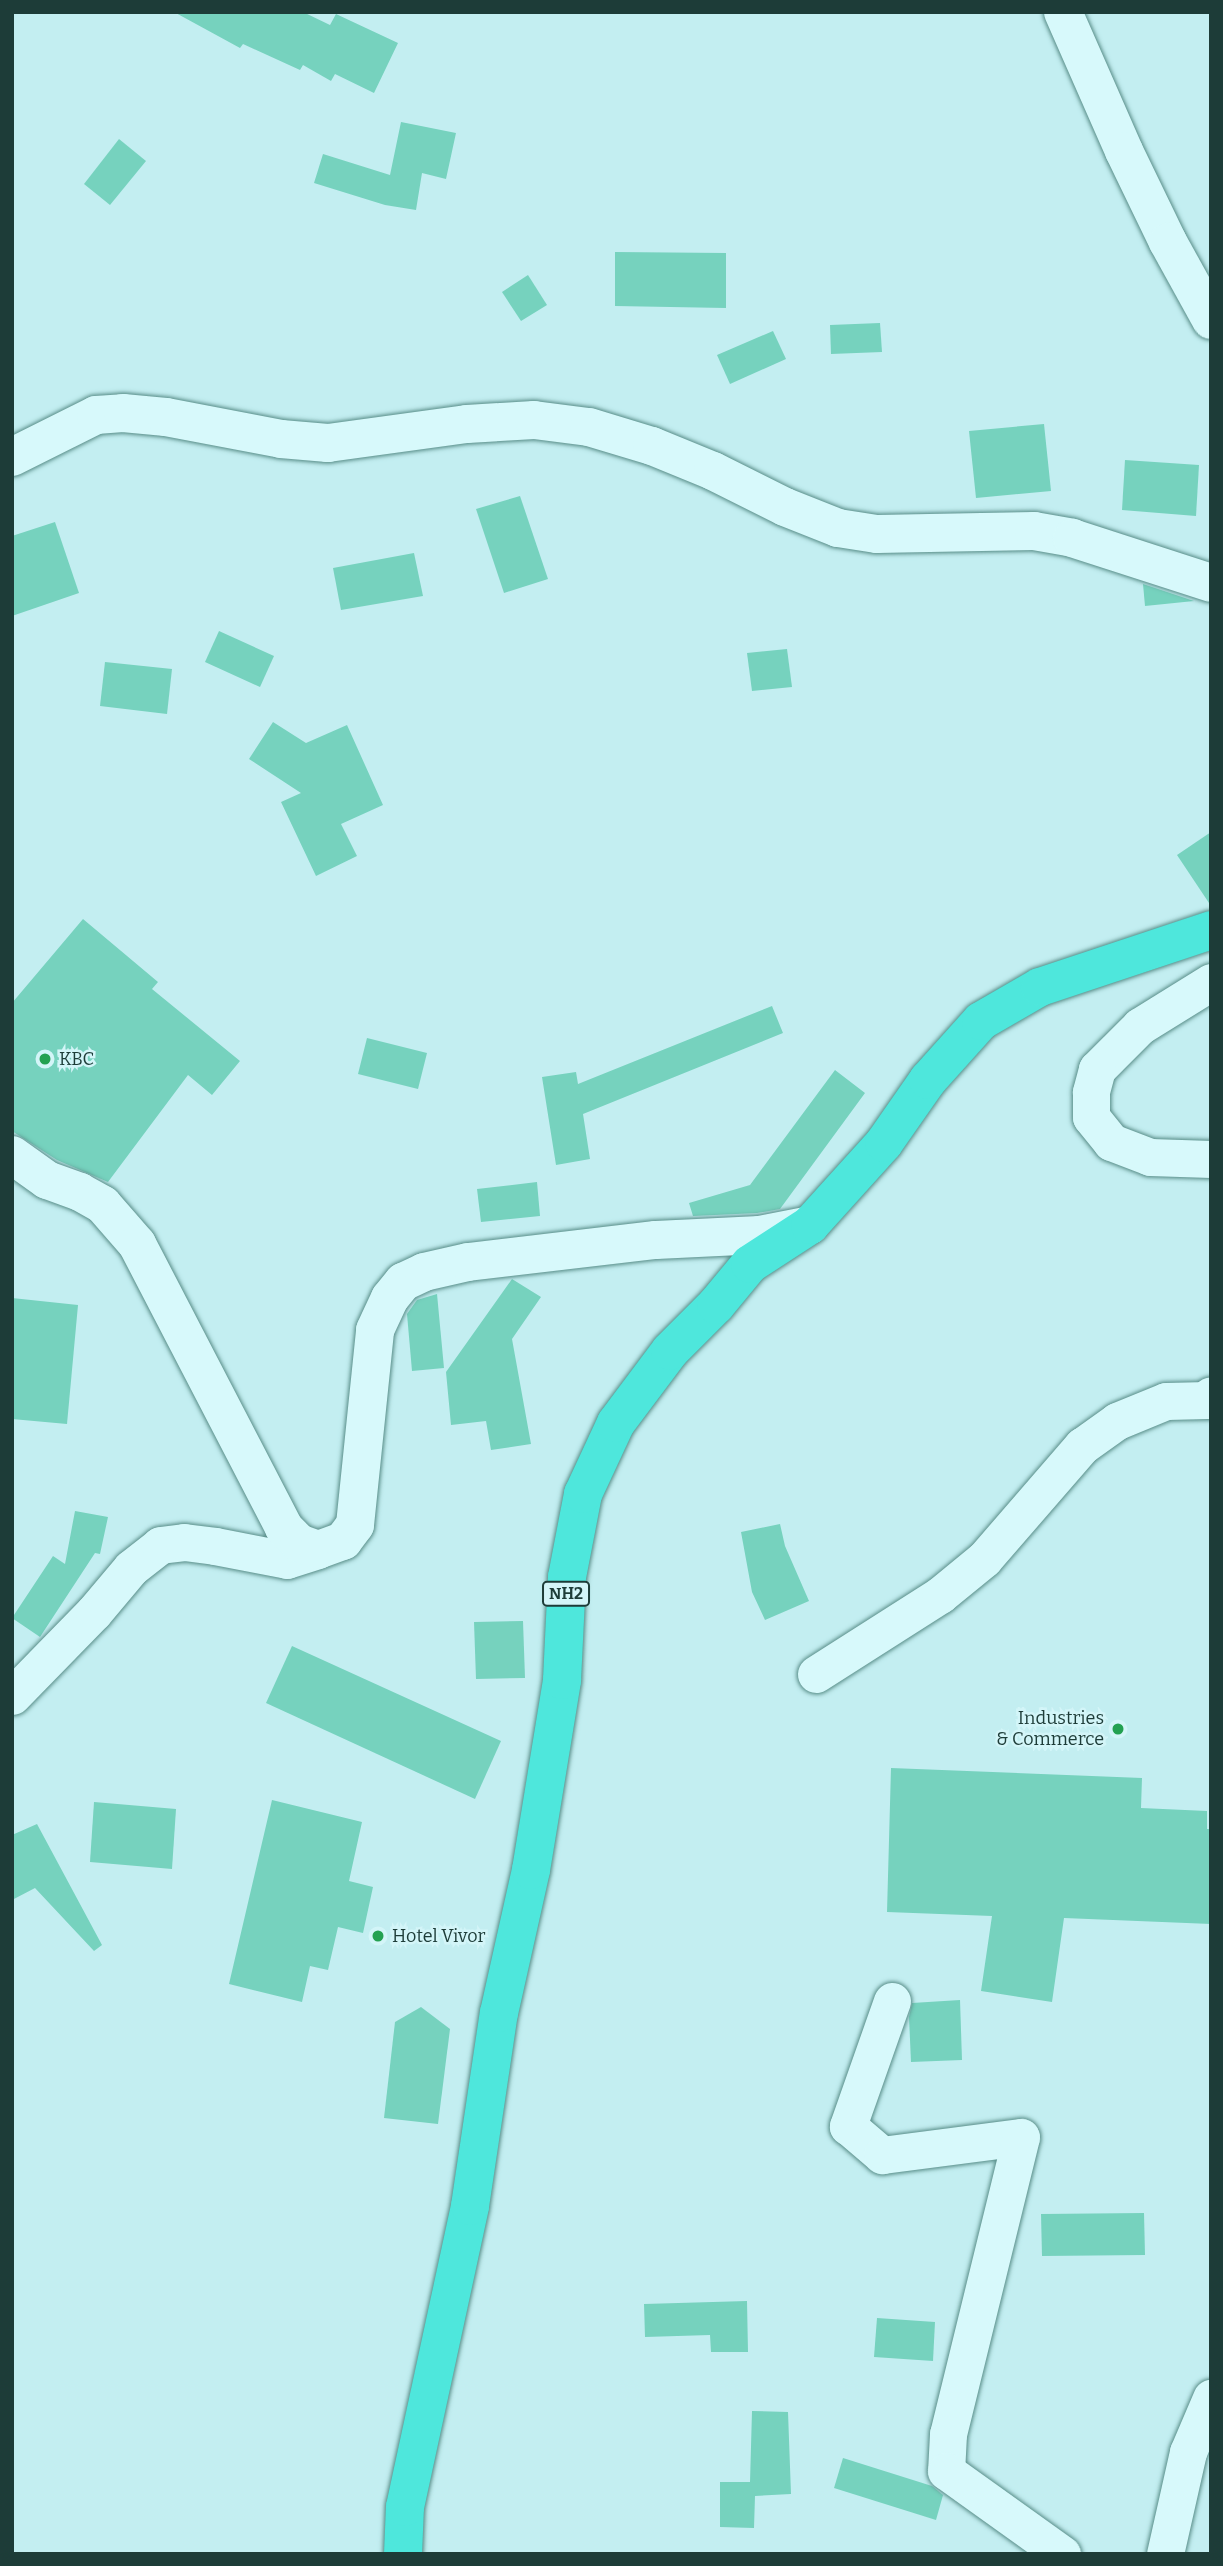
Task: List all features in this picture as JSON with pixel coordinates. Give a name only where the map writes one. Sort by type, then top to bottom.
[{"type":"highway","name":"NH2","points":[[403,2554],[405,2507],[470,2206],[499,2012],[531,1870],[562,1680],[567,1577],[583,1494],[616,1423],[670,1350],[716,1306],[750,1264],[810,1225],[884,1143],[928,1080],[981,1021],[1040,987],[1211,930]]},
{"type":"street","points":[[1063,12],[1167,242],[1211,320]]},
{"type":"street","points":[[12,457],[96,415],[123,413],[166,417],[281,439],[328,443],[467,424],[534,421],[589,427],[652,446],[713,471],[785,507],[838,528],[877,534],[928,534],[989,529],[1034,531],[1072,538],[1211,583]]},
{"type":"street","points":[[1211,982],[1140,1026],[1097,1069],[1091,1093],[1091,1117],[1111,1142],[1150,1157],[1211,1159]]},
{"type":"street","points":[[12,1155],[47,1180],[80,1192],[103,1205],[137,1244],[284,1528],[299,1543],[318,1550]]},
{"type":"street","points":[[12,1696],[94,1612],[131,1569],[160,1545],[184,1542],[287,1560],[343,1541],[355,1525],[375,1329],[390,1298],[403,1282],[425,1272],[468,1262],[656,1240],[760,1235],[810,1225]]},
{"type":"street","points":[[816,1674],[940,1595],[984,1559],[1082,1446],[1117,1421],[1166,1401],[1210,1401]]},
{"type":"street","points":[[892,2001],[848,2126],[882,2155],[1021,2137],[948,2434],[946,2471],[1062,2554]]},
{"type":"street","points":[[1165,2554],[1188,2452],[1211,2399]]},
{"type":"building","points":[[174,12],[303,12],[330,25],[336,14],[398,43],[374,93],[335,74],[331,81],[303,65],[300,70],[243,44],[240,48]]},
{"type":"building","points":[[401,122],[456,133],[446,179],[422,173],[416,210],[385,205],[314,183],[323,154],[390,175]]},
{"type":"building","points":[[119,139],[146,161],[110,205],[84,184]]},
{"type":"building","points":[[615,252],[726,253],[726,308],[615,306]]},
{"type":"building","points":[[528,275],[547,305],[521,321],[502,292]]},
{"type":"building","points":[[880,323],[882,352],[831,354],[830,325]]},
{"type":"building","points":[[773,331],[786,359],[730,384],[717,355]]},
{"type":"building","points":[[1044,424],[1051,491],[976,498],[969,431]]},
{"type":"building","points":[[1125,460],[1199,465],[1196,516],[1122,510]]},
{"type":"building","points":[[520,496],[548,579],[504,593],[476,509]]},
{"type":"building","points":[[55,522],[79,593],[12,616],[12,536]]},
{"type":"building","points":[[414,553],[423,596],[341,610],[333,568]]},
{"type":"building","points":[[1143,584],[1194,601],[1145,606]]},
{"type":"building","points":[[219,631],[274,656],[260,687],[205,662]]},
{"type":"building","points":[[787,649],[792,687],[752,691],[747,653]]},
{"type":"building","points":[[105,662],[172,669],[167,714],[100,706]]},
{"type":"building","points":[[273,722],[306,743],[347,725],[383,805],[341,824],[357,856],[316,876],[281,802],[301,793],[249,759]]},
{"type":"building","points":[[1211,832],[1211,906],[1177,855]]},
{"type":"building","points":[[83,919],[158,982],[152,989],[240,1061],[212,1095],[188,1075],[108,1182],[57,1160],[12,1131],[12,1003]]},
{"type":"building","points":[[772,1006],[783,1033],[583,1114],[590,1159],[556,1165],[542,1077],[576,1072],[578,1084]]},
{"type":"building","points":[[367,1038],[427,1053],[418,1089],[358,1074]]},
{"type":"building","points":[[835,1070],[865,1093],[780,1209],[757,1213],[693,1216],[689,1203],[750,1185]]},
{"type":"building","points":[[537,1182],[540,1216],[481,1222],[477,1189]]},
{"type":"building","points":[[512,1279],[541,1297],[512,1339],[531,1444],[491,1450],[486,1421],[451,1425],[446,1372]]},
{"type":"building","points":[[437,1294],[444,1368],[412,1371],[407,1314],[417,1300]]},
{"type":"building","points":[[12,1298],[78,1305],[67,1424],[12,1419]]},
{"type":"building","points":[[75,1511],[108,1517],[100,1554],[95,1553],[40,1637],[12,1618],[53,1556],[65,1564]]},
{"type":"building","points":[[780,1524],[785,1546],[809,1601],[765,1620],[752,1592],[741,1532]]},
{"type":"building","points":[[523,1621],[525,1678],[476,1679],[474,1622]]},
{"type":"building","points":[[292,1646],[501,1741],[475,1799],[266,1703]]},
{"type":"building","points":[[891,1768],[1142,1778],[1141,1808],[1207,1811],[1207,1829],[1211,1829],[1211,1924],[1064,1918],[1052,2002],[981,1991],[992,1916],[887,1912]]},
{"type":"building","points":[[272,1800],[362,1822],[349,1881],[373,1887],[363,1933],[338,1927],[328,1970],[310,1966],[302,2002],[229,1984]]},
{"type":"building","points":[[94,1802],[176,1809],[172,1869],[90,1862]]},
{"type":"building","points":[[37,1824],[102,1945],[94,1951],[35,1888],[12,1900],[12,1835]]},
{"type":"building","points":[[960,2000],[962,2060],[911,2062],[909,2017],[912,2003]]},
{"type":"building","points":[[421,2007],[450,2029],[438,2124],[384,2118],[395,2022]]},
{"type":"building","points":[[1144,2213],[1145,2255],[1042,2256],[1041,2214]]},
{"type":"building","points":[[747,2301],[748,2352],[711,2352],[710,2335],[645,2337],[644,2304]]},
{"type":"building","points":[[877,2318],[935,2322],[933,2361],[874,2357]]},
{"type":"building","points":[[752,2411],[788,2412],[791,2494],[755,2496],[754,2528],[720,2527],[720,2482],[750,2482]]},
{"type":"building","points":[[843,2458],[932,2486],[943,2495],[936,2520],[834,2488]]},
{"type":"place","name":"KBC","points":[[45,1059]]},
{"type":"place","name":"Industries & Commerce","points":[[1118,1729]]},
{"type":"place","name":"Hotel Vivor","points":[[378,1936]]}]
